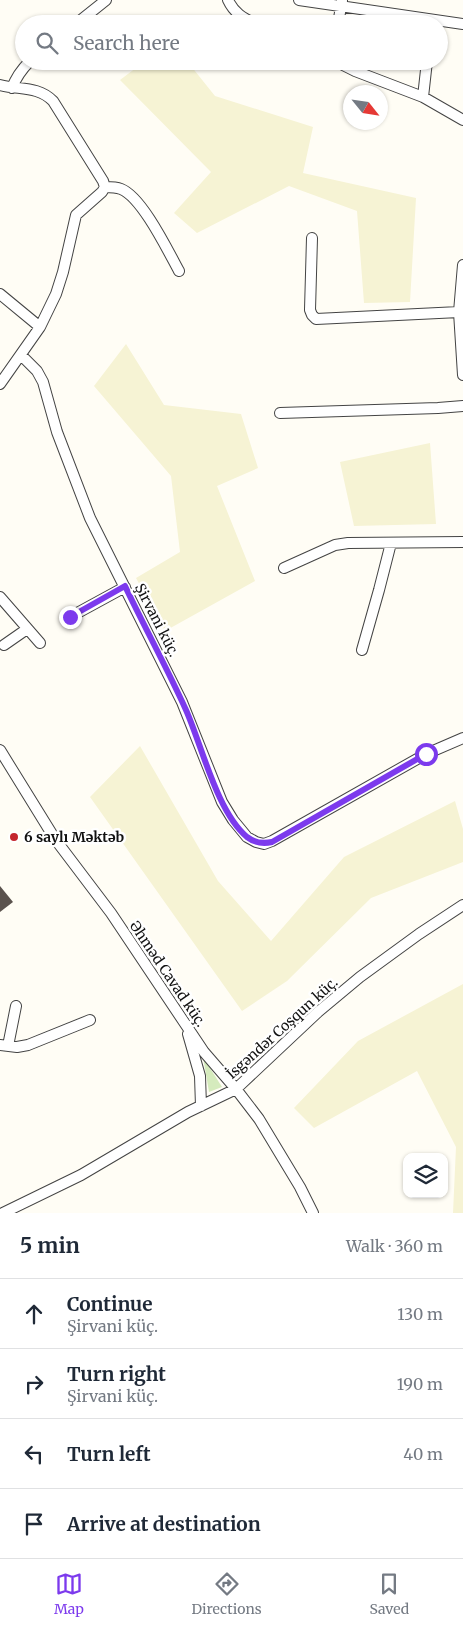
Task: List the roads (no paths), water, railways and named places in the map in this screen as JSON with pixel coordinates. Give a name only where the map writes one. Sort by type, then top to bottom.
[{"type":"street","points":[[87,15],[106,0]]},
{"type":"street","points":[[228,0],[232,9],[240,15]]},
{"type":"street","points":[[299,0],[342,3],[411,15]]},
{"type":"street","points":[[448,21],[463,24]]},
{"type":"street","points":[[12,88],[21,70]]},
{"type":"street","points":[[353,70],[423,97],[463,120]]},
{"type":"street","points":[[423,97],[426,70]]},
{"type":"street","points":[[0,85],[40,91],[53,100],[105,187],[102,192],[76,215],[56,294],[40,327],[0,384]]},
{"type":"street","points":[[105,187],[120,189],[132,196],[146,214],[179,272]]},
{"type":"street","points":[[312,238],[310,310],[312,316],[316,319],[459,312]]},
{"type":"street","points":[[463,265],[459,312],[463,375]]},
{"type":"street","points":[[0,294],[40,327]]},
{"type":"street","name":"Şirvani küç.","points":[[21,355],[37,371],[43,382],[57,432],[90,518],[182,702],[222,802],[247,837],[264,844],[272,842],[426,754],[463,738]]},
{"type":"street","points":[[280,413],[463,406]]},
{"type":"street","points":[[284,568],[335,545],[463,542]]},
{"type":"street","points":[[362,650],[380,590],[391,543]]},
{"type":"street","points":[[70,617],[125,586]]},
{"type":"street","points":[[0,597],[40,643]]},
{"type":"street","points":[[4,645],[27,629]]},
{"type":"street","name":"Əhməd Cavad küç.","points":[[0,750],[55,839],[111,913],[204,1052],[236,1089],[258,1119],[313,1213]]},
{"type":"street","name":"İsgəndər Coşqun küç.","points":[[3,1213],[81,1175],[201,1106],[236,1089],[318,1012],[360,977],[463,905]]},
{"type":"street","points":[[16,1006],[4,1046],[18,1047],[28,1045],[90,1020]]},
{"type":"street","points":[[186,1026],[200,1076],[201,1106]]},
{"type":"place","name":"6 saylı Məktəb","points":[[14,837]]}]
